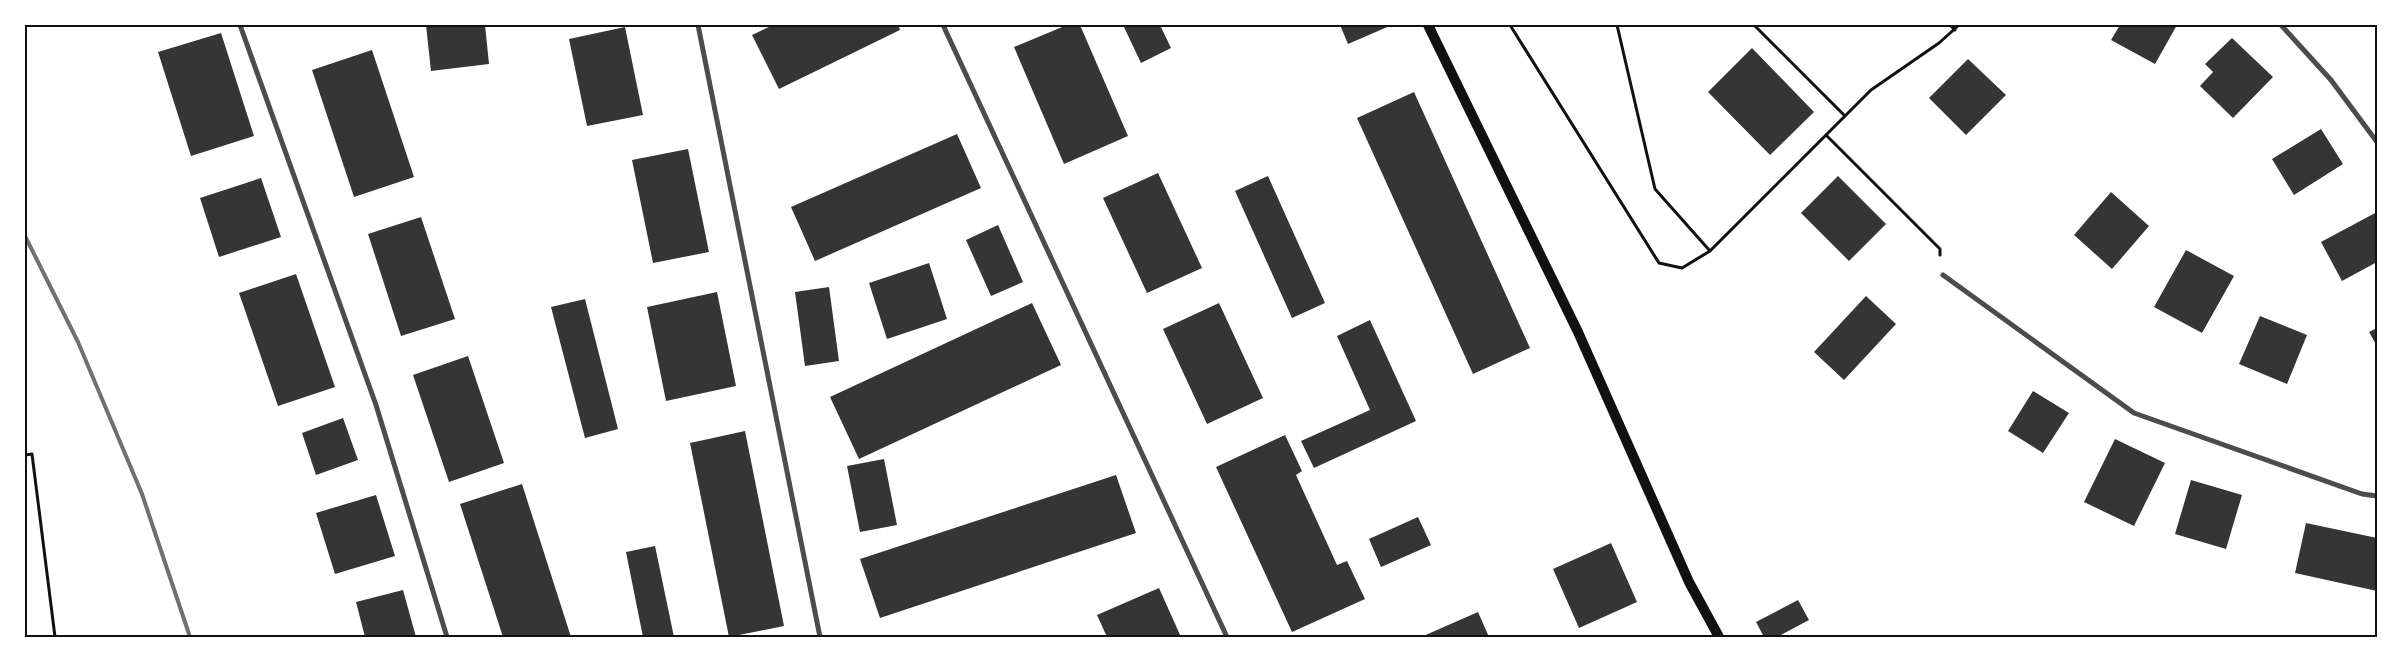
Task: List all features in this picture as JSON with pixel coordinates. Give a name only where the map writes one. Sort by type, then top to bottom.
[{"type":"main road","points":[[1428,25],[1578,332],[1689,582],[1719,637]]},
{"type":"street","points":[[240,25],[376,406],[447,637]]},
{"type":"street","points":[[698,25],[820,637]]},
{"type":"street","points":[[943,25],[1227,637]]},
{"type":"street","points":[[2281,25],[2331,80],[2377,142]]},
{"type":"street","points":[[1943,275],[2134,413],[2362,494],[2377,496]]},
{"type":"path","points":[[1510,25],[1659,263],[1682,268],[1710,252],[1871,90],[1955,30],[1959,25]]},
{"type":"path","points":[[1617,25],[1655,189],[1710,252]]},
{"type":"path","points":[[1754,25],[1844,116]]},
{"type":"path","points":[[1950,25],[1955,30]]},
{"type":"path","points":[[1826,135],[1940,248],[1943,275]]},
{"type":"path","points":[[25,455],[32,454],[55,637]]},
{"type":"building","points":[[426,25],[485,25],[489,64],[431,71]]},
{"type":"building","points":[[773,25],[898,25],[900,30],[779,89],[752,35]]},
{"type":"building","points":[[1067,25],[1080,25],[1128,136],[1064,164],[1014,47]]},
{"type":"building","points":[[1123,25],[1160,25],[1171,48],[1141,63]]},
{"type":"building","points":[[1340,25],[1392,25],[1348,44]]},
{"type":"building","points":[[2120,25],[2177,25],[2155,64],[2111,40]]},
{"type":"building","points":[[625,27],[643,115],[587,126],[569,39]]},
{"type":"building","points":[[221,33],[254,136],[191,156],[158,52]]},
{"type":"building","points":[[2232,38],[2273,77],[2233,118],[2200,86],[2213,72],[2205,64]]},
{"type":"building","points":[[1752,48],[1814,112],[1770,155],[1708,92]]},
{"type":"building","points":[[372,50],[414,177],[354,197],[312,70]]},
{"type":"building","points":[[1968,59],[2006,95],[1966,135],[1929,98]]},
{"type":"building","points":[[1414,92],[1530,348],[1473,374],[1357,118]]},
{"type":"building","points":[[2321,129],[2343,164],[2294,195],[2272,159]]},
{"type":"building","points":[[957,134],[981,188],[815,261],[791,207]]},
{"type":"building","points":[[688,149],[709,252],[653,263],[632,160]]},
{"type":"building","points":[[1158,173],[1202,268],[1147,293],[1103,198]]},
{"type":"building","points":[[1268,176],[1325,303],[1292,318],[1235,191]]},
{"type":"building","points":[[1838,176],[1886,224],[1849,261],[1801,213]]},
{"type":"building","points":[[261,178],[281,237],[219,257],[200,198]]},
{"type":"building","points":[[2111,192],[2149,226],[2112,269],[2074,235]]},
{"type":"building","points":[[2377,212],[2377,262],[2342,281],[2321,242]]},
{"type":"building","points":[[421,217],[455,319],[401,336],[368,234]]},
{"type":"building","points":[[998,225],[1023,282],[991,296],[966,240]]},
{"type":"building","points":[[2186,250],[2234,276],[2202,333],[2154,307]]},
{"type":"building","points":[[929,263],[947,319],[887,339],[869,283]]},
{"type":"building","points":[[296,274],[335,387],[278,406],[239,293]]},
{"type":"building","points":[[829,287],[839,361],[805,366],[795,292]]},
{"type":"building","points":[[717,292],[736,386],[666,401],[647,307]]},
{"type":"building","points":[[1866,296],[1896,324],[1844,380],[1814,352]]},
{"type":"building","points":[[585,299],[618,429],[585,438],[551,307]]},
{"type":"building","points":[[1032,303],[1061,365],[859,459],[830,397]]},
{"type":"building","points":[[1219,303],[1263,398],[1207,424],[1163,329]]},
{"type":"building","points":[[2260,316],[2307,335],[2287,384],[2239,364]]},
{"type":"building","points":[[1370,320],[1416,421],[1314,468],[1301,441],[1370,410],[1337,336]]},
{"type":"building","points":[[2377,328],[2377,346],[2369,332]]},
{"type":"building","points":[[468,356],[504,463],[449,482],[413,375]]},
{"type":"building","points":[[2033,391],[2069,413],[2043,453],[2008,431]]},
{"type":"building","points":[[343,418],[358,460],[316,475],[302,433]]},
{"type":"building","points":[[745,431],[784,626],[729,637],[690,443]]},
{"type":"building","points":[[1285,435],[1302,471],[1296,475],[1337,565],[1347,561],[1365,599],[1292,632],[1216,467]]},
{"type":"building","points":[[2115,439],[2165,463],[2134,526],[2084,502]]},
{"type":"building","points":[[884,459],[897,525],[860,532],[847,466]]},
{"type":"building","points":[[1116,475],[1136,533],[880,618],[860,559]]},
{"type":"building","points":[[2191,480],[2242,495],[2226,549],[2175,534]]},
{"type":"building","points":[[522,484],[571,637],[503,637],[460,504]]},
{"type":"building","points":[[376,495],[395,556],[335,574],[316,513]]},
{"type":"building","points":[[1418,517],[1431,545],[1381,567],[1369,539]]},
{"type":"building","points":[[2306,523],[2377,538],[2377,591],[2295,573]]},
{"type":"building","points":[[1611,543],[1637,602],[1579,628],[1553,569]]},
{"type":"building","points":[[655,546],[674,637],[643,637],[626,552]]},
{"type":"building","points":[[1159,588],[1181,637],[1107,637],[1097,615]]},
{"type":"building","points":[[403,590],[416,637],[365,637],[356,602]]},
{"type":"building","points":[[1798,600],[1809,620],[1777,637],[1764,637],[1756,622]]},
{"type":"building","points":[[1478,612],[1489,637],[1421,637]]},
{"type":"railway","points":[[25,236],[78,342],[142,494],[190,637]]}]
